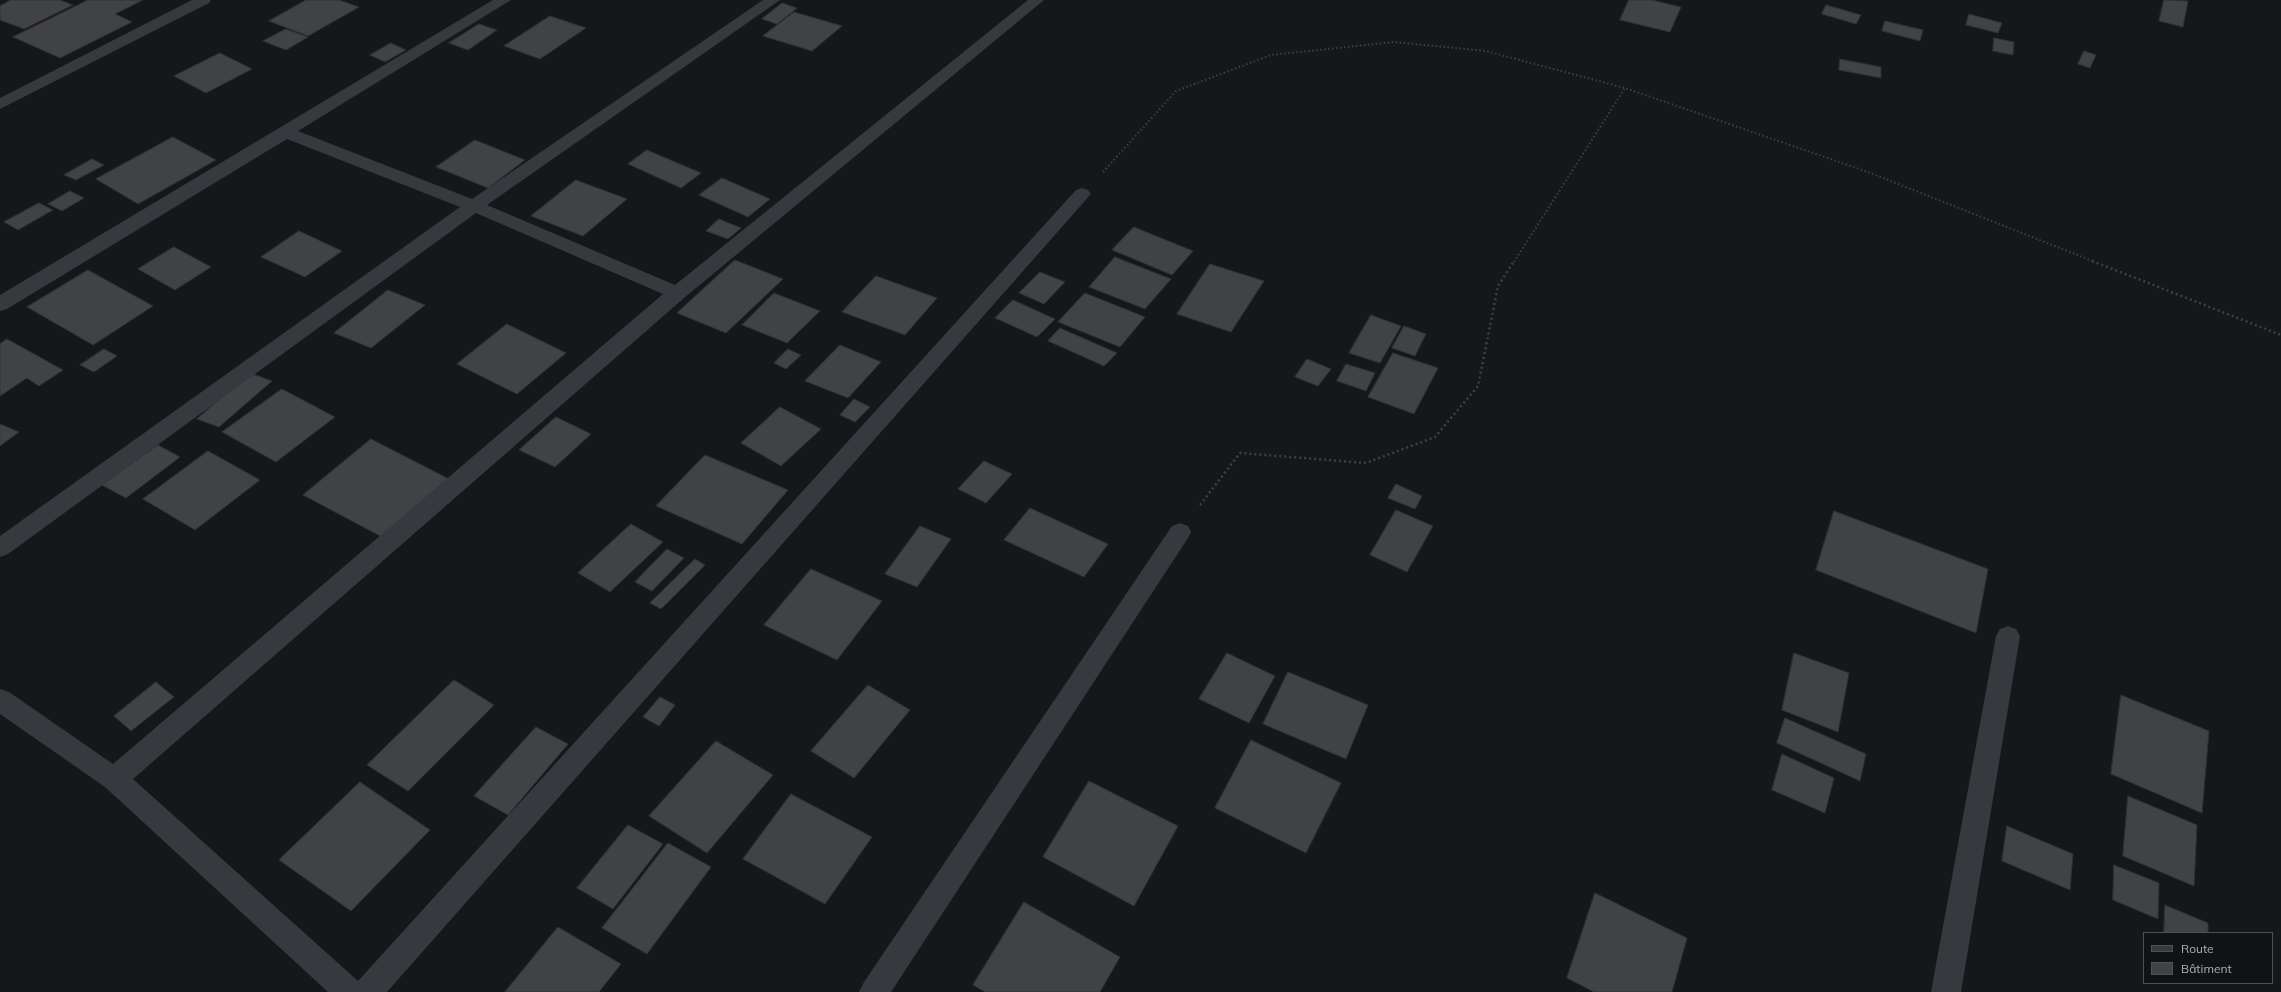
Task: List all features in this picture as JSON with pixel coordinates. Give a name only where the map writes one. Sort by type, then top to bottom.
[{"type":"street","points":[[0,104],[204,0]]},
{"type":"street","points":[[0,304],[504,0]]},
{"type":"street","points":[[0,548],[474,206],[773,0]]},
{"type":"street","points":[[114,779],[677,293],[1037,0]]},
{"type":"street","points":[[285,132],[474,206],[677,293]]},
{"type":"street","points":[[368,992],[1082,194]]},
{"type":"street","points":[[874,992],[1180,532]]},
{"type":"street","points":[[1946,992],[2008,636]]},
{"type":"street","points":[[0,700],[114,779],[348,992]]},
{"type":"path","points":[[1082,194],[1176,91],[1271,55],[1394,42],[1486,51],[1625,88],[1868,172],[2281,335]]},
{"type":"path","points":[[1180,532],[1240,453],[1366,463],[1435,437],[1478,386],[1498,286],[1625,88]]},
{"type":"building","points":[[11,0],[60,0],[73,5],[24,29],[0,20],[0,6]]},
{"type":"building","points":[[88,0],[143,0],[115,14],[132,22],[60,58],[13,37]]},
{"type":"building","points":[[306,0],[339,0],[359,7],[308,36],[269,21]]},
{"type":"building","points":[[1629,0],[1652,0],[1681,7],[1670,32],[1620,20]]},
{"type":"building","points":[[2164,0],[2188,1],[2183,27],[2159,21]]},
{"type":"building","points":[[782,3],[797,8],[777,24],[762,19]]},
{"type":"building","points":[[1826,5],[1861,15],[1856,24],[1822,14]]},
{"type":"building","points":[[794,12],[842,26],[812,51],[763,36]]},
{"type":"building","points":[[1969,14],[2002,23],[1998,33],[1966,25]]},
{"type":"building","points":[[550,16],[586,28],[540,59],[504,46]]},
{"type":"building","points":[[1885,21],[1923,30],[1920,41],[1882,31]]},
{"type":"building","points":[[479,24],[497,30],[468,50],[449,43]]},
{"type":"building","points":[[286,29],[308,37],[286,50],[263,41]]},
{"type":"building","points":[[1994,38],[2014,42],[2013,55],[1993,51]]},
{"type":"building","points":[[391,43],[406,50],[385,62],[370,55]]},
{"type":"building","points":[[2084,51],[2096,55],[2090,68],[2078,64]]},
{"type":"building","points":[[220,53],[252,69],[206,93],[174,76]]},
{"type":"building","points":[[1840,59],[1881,67],[1881,78],[1839,70]]},
{"type":"building","points":[[173,137],[216,160],[138,204],[96,179]]},
{"type":"building","points":[[475,140],[525,160],[488,188],[436,167]]},
{"type":"building","points":[[647,150],[701,173],[681,188],[628,164]]},
{"type":"building","points":[[92,159],[104,165],[76,180],[64,175]]},
{"type":"building","points":[[722,178],[770,199],[748,217],[699,195]]},
{"type":"building","points":[[576,180],[627,199],[583,236],[531,216]]},
{"type":"building","points":[[70,191],[84,198],[62,211],[48,204]]},
{"type":"building","points":[[39,203],[53,210],[18,230],[4,222]]},
{"type":"building","points":[[719,219],[741,228],[728,239],[706,231]]},
{"type":"building","points":[[1134,227],[1193,251],[1172,275],[1112,250]]},
{"type":"building","points":[[299,231],[342,251],[305,277],[261,257]]},
{"type":"building","points":[[174,247],[211,267],[175,290],[138,269]]},
{"type":"building","points":[[1115,257],[1171,279],[1145,309],[1089,287]]},
{"type":"building","points":[[735,260],[783,279],[726,333],[677,313]]},
{"type":"building","points":[[1210,264],[1264,281],[1231,332],[1177,314]]},
{"type":"building","points":[[88,270],[153,306],[93,345],[27,307]]},
{"type":"building","points":[[1040,272],[1065,282],[1044,304],[1019,293]]},
{"type":"building","points":[[876,276],[937,298],[905,335],[842,312]]},
{"type":"building","points":[[388,290],[425,305],[371,348],[334,333]]},
{"type":"building","points":[[774,293],[820,311],[787,343],[742,325]]},
{"type":"building","points":[[1085,293],[1145,317],[1120,347],[1058,322]]},
{"type":"building","points":[[1013,300],[1055,319],[1037,337],[995,318]]},
{"type":"building","points":[[1371,315],[1401,326],[1380,363],[1349,353]]},
{"type":"building","points":[[507,324],[566,353],[517,394],[457,364]]},
{"type":"building","points":[[1404,326],[1426,334],[1415,356],[1392,348]]},
{"type":"building","points":[[1060,328],[1117,353],[1104,366],[1048,341]]},
{"type":"building","points":[[7,339],[63,370],[39,386],[27,378],[0,396],[0,344]]},
{"type":"building","points":[[840,345],[881,362],[848,398],[805,381]]},
{"type":"building","points":[[104,349],[117,356],[94,372],[80,365]]},
{"type":"building","points":[[788,349],[801,355],[786,369],[774,363]]},
{"type":"building","points":[[1393,353],[1438,368],[1414,414],[1368,397]]},
{"type":"building","points":[[1307,359],[1331,369],[1318,386],[1295,377]]},
{"type":"building","points":[[1346,364],[1375,373],[1366,391],[1337,381]]},
{"type":"building","points":[[250,373],[272,381],[219,427],[197,419]]},
{"type":"building","points":[[282,389],[335,417],[276,462],[222,432]]},
{"type":"building","points":[[854,399],[870,407],[855,422],[840,415]]},
{"type":"building","points":[[780,407],[821,429],[781,466],[741,443]]},
{"type":"building","points":[[556,417],[591,434],[555,467],[519,450]]},
{"type":"building","points":[[0,424],[19,432],[0,446]]},
{"type":"building","points":[[371,439],[449,479],[382,537],[303,495]]},
{"type":"building","points":[[158,445],[180,457],[126,498],[102,485]]},
{"type":"building","points":[[208,451],[260,480],[195,530],[143,499]]},
{"type":"building","points":[[705,455],[788,490],[742,544],[656,506]]},
{"type":"building","points":[[984,461],[1012,474],[986,503],[958,489]]},
{"type":"building","points":[[1396,484],[1422,496],[1415,509],[1388,498]]},
{"type":"building","points":[[1030,508],[1108,544],[1084,577],[1004,540]]},
{"type":"building","points":[[1396,510],[1433,526],[1407,572],[1370,555]]},
{"type":"building","points":[[1834,511],[1988,569],[1976,633],[1816,570]]},
{"type":"building","points":[[631,524],[663,542],[610,592],[578,573]]},
{"type":"building","points":[[920,526],[951,539],[917,587],[885,574]]},
{"type":"building","points":[[667,549],[684,558],[652,591],[635,582]]},
{"type":"building","points":[[695,559],[705,565],[661,609],[650,603]]},
{"type":"building","points":[[811,569],[882,601],[837,660],[764,625]]},
{"type":"building","points":[[1227,653],[1275,676],[1249,723],[1199,699]]},
{"type":"building","points":[[1794,653],[1849,673],[1838,732],[1782,710]]},
{"type":"building","points":[[1288,672],[1368,705],[1346,759],[1263,724]]},
{"type":"building","points":[[454,680],[494,705],[408,791],[367,765]]},
{"type":"building","points":[[156,682],[174,697],[131,731],[114,716]]},
{"type":"building","points":[[868,685],[910,710],[854,778],[811,751]]},
{"type":"building","points":[[2121,695],[2209,731],[2202,813],[2111,774]]},
{"type":"building","points":[[660,697],[675,705],[659,726],[643,717]]},
{"type":"building","points":[[1785,718],[1866,754],[1860,781],[1777,743]]},
{"type":"building","points":[[536,727],[568,744],[508,815],[474,796]]},
{"type":"building","points":[[1251,740],[1341,783],[1306,853],[1215,808]]},
{"type":"building","points":[[716,741],[773,775],[707,853],[649,816]]},
{"type":"building","points":[[1782,754],[1834,778],[1825,813],[1772,790]]},
{"type":"building","points":[[1089,781],[1178,826],[1134,906],[1043,857]]},
{"type":"building","points":[[360,782],[430,830],[351,911],[279,860]]},
{"type":"building","points":[[791,794],[872,837],[825,904],[743,859]]},
{"type":"building","points":[[2128,796],[2197,825],[2194,886],[2123,856]]},
{"type":"building","points":[[628,825],[663,844],[613,909],[577,888]]},
{"type":"building","points":[[2007,826],[2073,854],[2070,890],[2002,861]]},
{"type":"building","points":[[668,843],[711,867],[647,954],[602,928]]},
{"type":"building","points":[[2114,865],[2159,883],[2158,919],[2113,900]]},
{"type":"building","points":[[1595,893],[1687,938],[1672,992],[1594,992],[1567,978]]},
{"type":"building","points":[[1024,902],[1120,957],[1100,992],[985,992],[973,985]]},
{"type":"building","points":[[2165,905],[2208,923],[2208,932],[2164,932]]},
{"type":"building","points":[[558,927],[621,964],[599,992],[505,992]]}]
